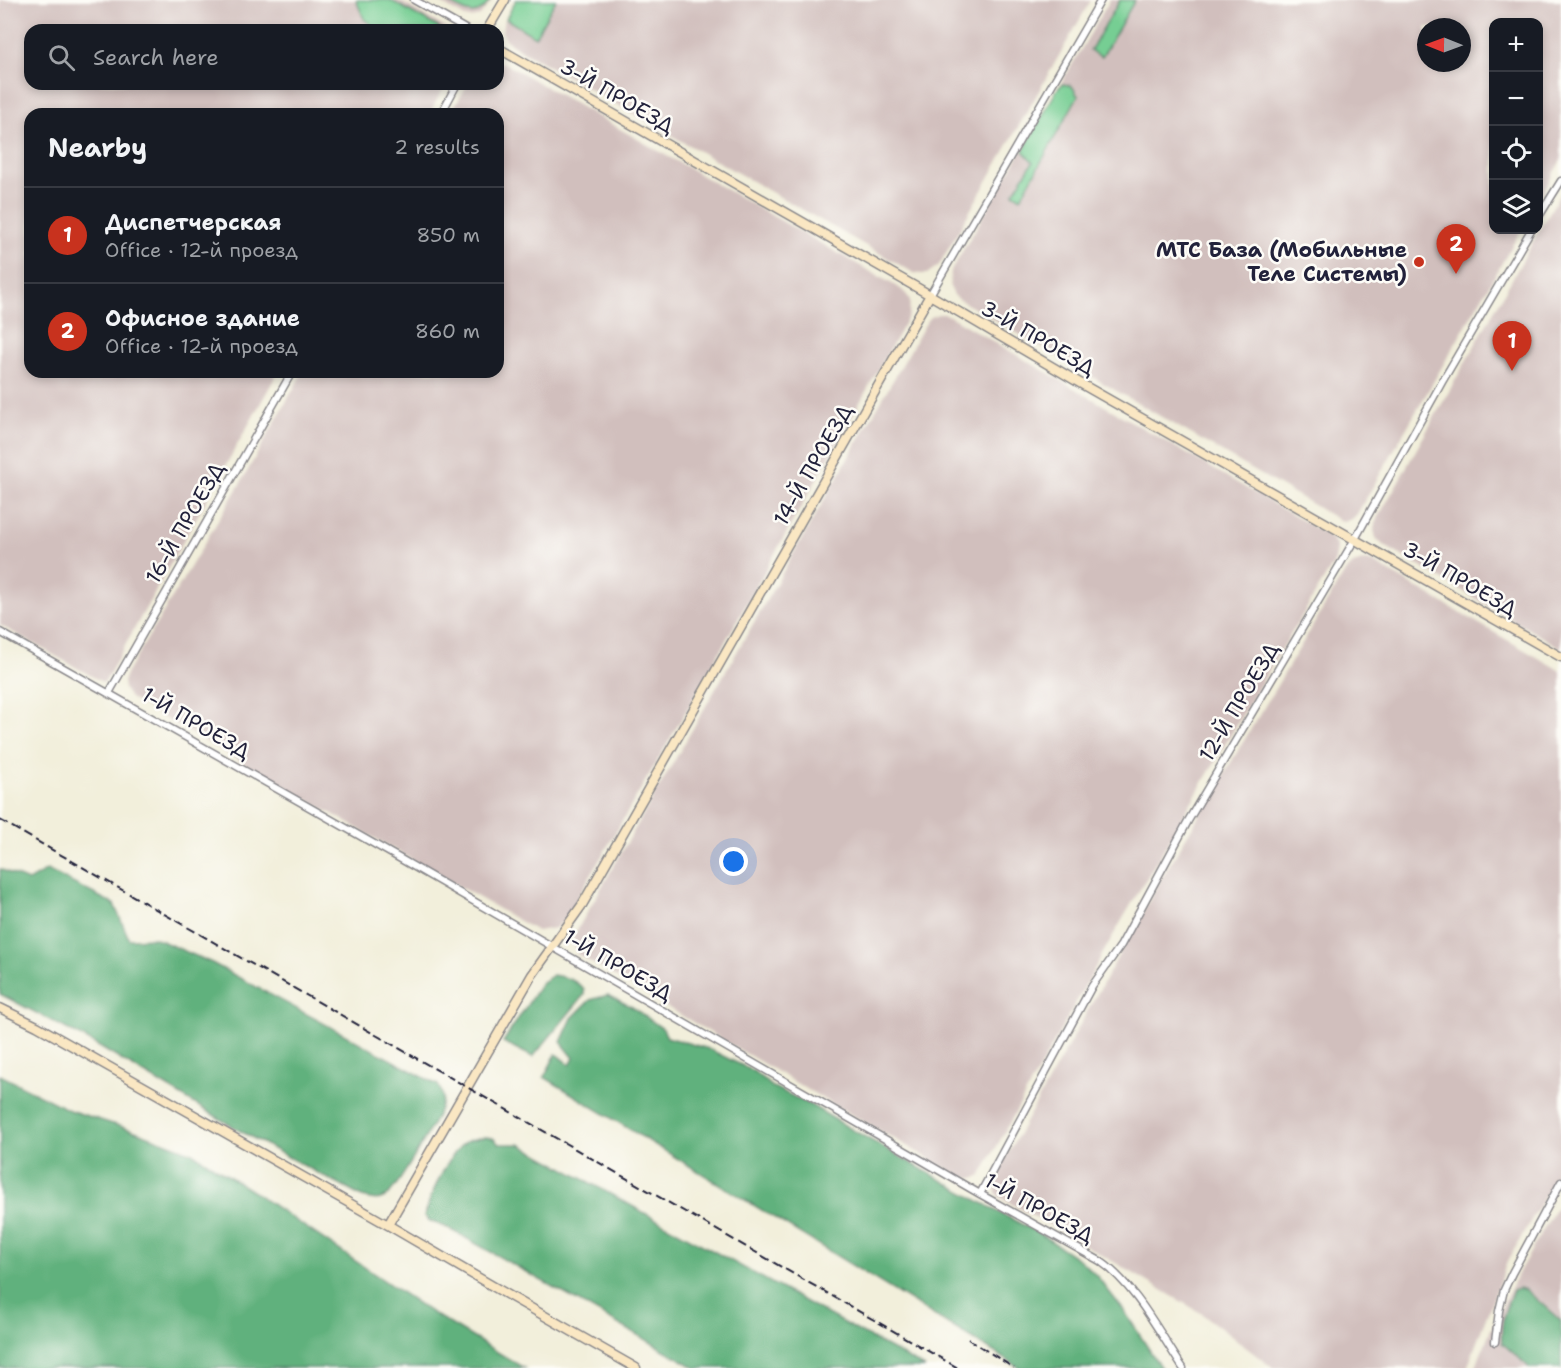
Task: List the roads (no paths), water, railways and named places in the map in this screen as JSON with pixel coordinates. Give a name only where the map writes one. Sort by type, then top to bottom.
[{"type":"street","points":[[414,0],[456,24]]},
{"type":"street","points":[[491,24],[505,0]]},
{"type":"street","name":"14-Й ПРОЕЗД","points":[[388,1225],[532,975],[582,905],[1101,0]]},
{"type":"street","name":"3-Й ПРОЕЗД","points":[[504,51],[1561,657]]},
{"type":"street","points":[[444,108],[454,90]]},
{"type":"street","points":[[1543,211],[1561,181]]},
{"type":"street","name":"12-Й ПРОЕЗД","points":[[980,1194],[1092,986],[1121,945],[1188,821],[1355,539],[1442,382],[1530,234]]},
{"type":"street","name":"16-Й ПРОЕЗД","points":[[109,693],[289,378]]},
{"type":"street","name":"1-Й ПРОЕЗД","points":[[0,632],[553,946],[980,1194],[1100,1261],[1120,1277],[1138,1300],[1183,1368]]},
{"type":"street","points":[[0,1008],[37,1026],[636,1368]]},
{"type":"street","points":[[1495,1342],[1504,1290],[1561,1182]]},
{"type":"railway","points":[[0,820],[958,1368]]},
{"type":"railway","points":[[968,1339],[1014,1368]]},
{"type":"place","name":"МТС База (Мобильные Теле Системы)","points":[[1419,262]]},
{"type":"place","name":"Офисное здание","points":[[1456,274]]},
{"type":"place","name":"Диспетчерская","points":[[1512,371]]}]
